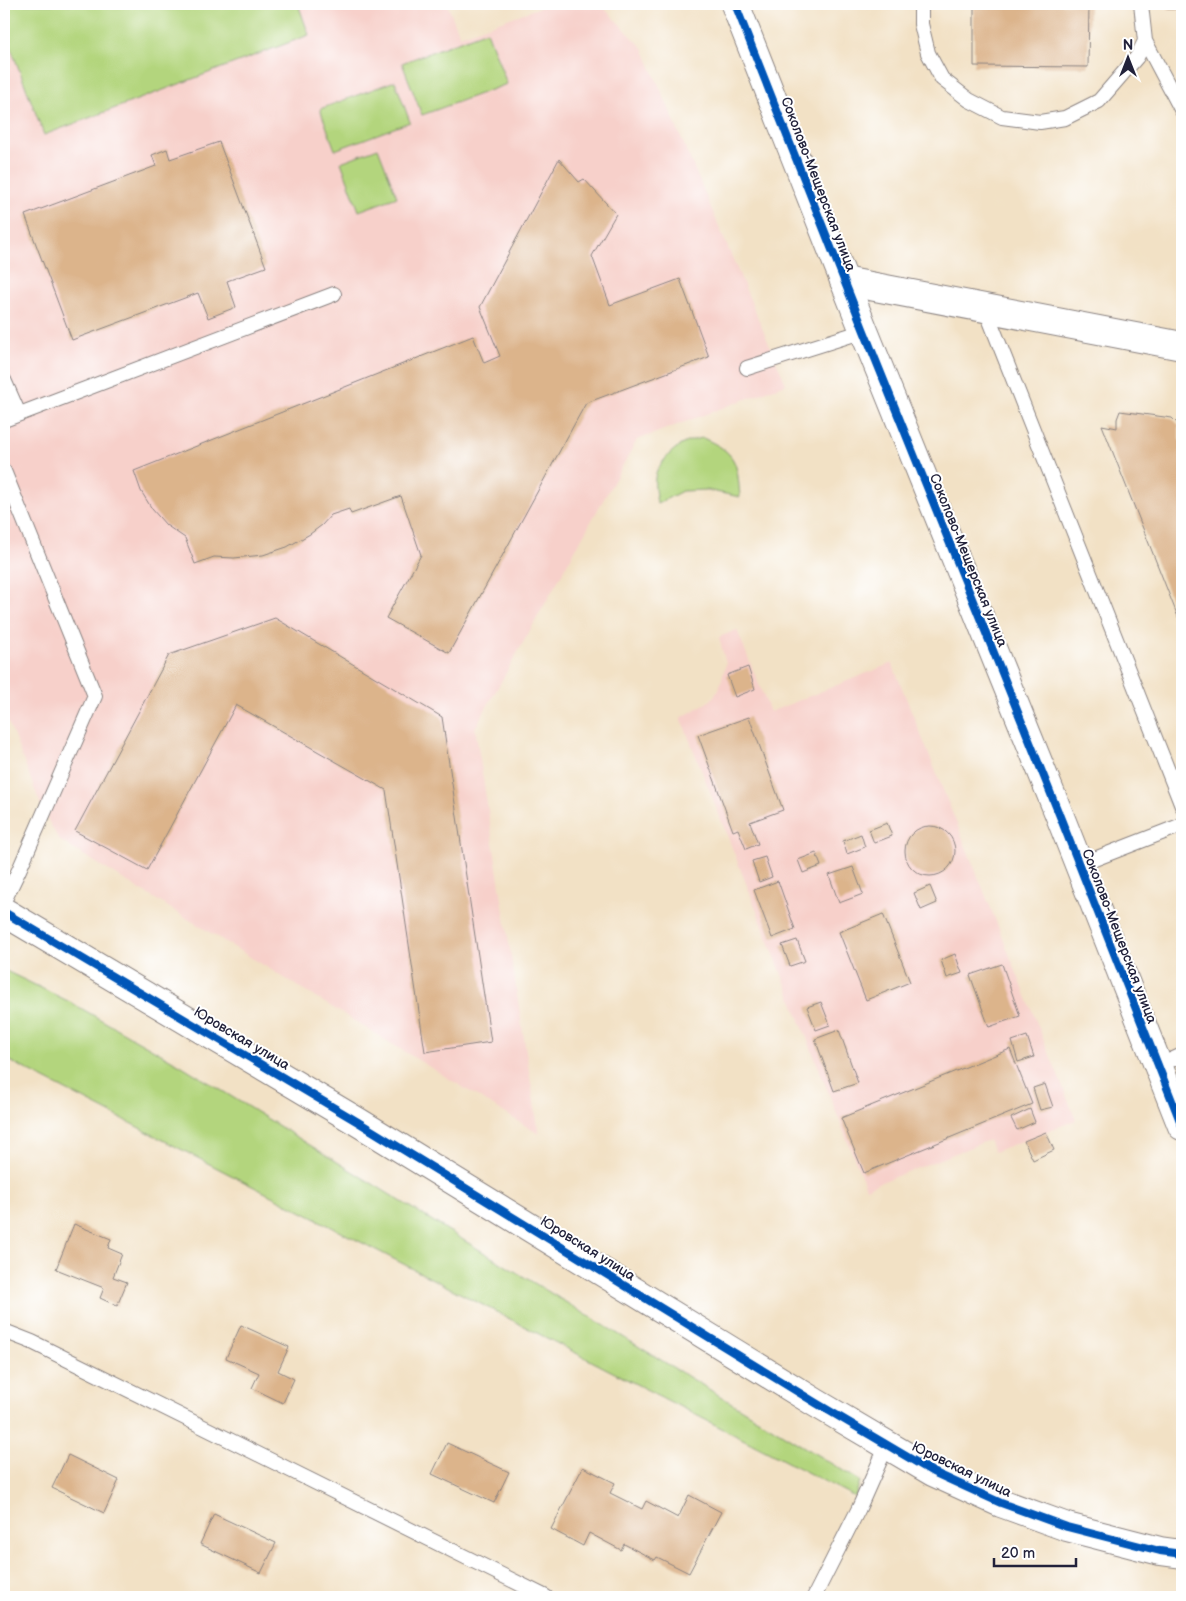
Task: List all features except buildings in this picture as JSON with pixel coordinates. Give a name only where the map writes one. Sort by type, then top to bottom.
[{"type":"street","name":"Соколово-Мещерская улица","points":[[735,4],[1182,1126]]},
{"type":"street","points":[[844,281],[1182,346]]},
{"type":"street","name":"Юровская улица","points":[[4,912],[367,1127],[816,1403],[932,1472],[1001,1503],[1067,1527],[1160,1551],[1182,1554]]},
{"type":"lane","points":[[921,4],[921,24],[928,53],[942,79],[969,100],[1002,117],[1040,122],[1065,118],[1099,101],[1137,57],[1145,41]]},
{"type":"lane","points":[[1141,4],[1145,41],[1182,111]]},
{"type":"lane","points":[[4,420],[334,294]]},
{"type":"lane","points":[[985,308],[1182,806]]},
{"type":"lane","points":[[747,368],[864,331]]},
{"type":"lane","points":[[4,380],[20,414]]},
{"type":"lane","points":[[4,471],[95,696],[4,900]]},
{"type":"lane","points":[[1078,865],[1182,825]]},
{"type":"lane","points":[[1158,1066],[1182,1055]]},
{"type":"lane","points":[[4,1331],[32,1342],[546,1597]]},
{"type":"lane","points":[[814,1597],[859,1508],[887,1445]]},
{"type":"shaded area","points":[[4,4],[447,4],[460,36],[549,4],[600,4],[643,48],[786,384],[637,440],[475,728],[539,1134],[59,840],[44,813],[4,711]]},
{"type":"shaded area","points":[[737,630],[770,712],[892,663],[1076,1120],[994,1152],[989,1140],[866,1188],[681,718],[711,700],[719,689],[726,664],[719,637]]},
{"type":"green space","points":[[4,4],[298,4],[309,35],[44,135],[4,30]]},
{"type":"green space","points":[[487,31],[507,84],[422,115],[402,63]]},
{"type":"green space","points":[[395,81],[410,122],[335,150],[320,109]]},
{"type":"green space","points":[[378,148],[397,197],[359,211],[341,162]]},
{"type":"green space","points":[[703,438],[723,449],[733,460],[738,475],[740,497],[706,490],[682,491],[657,504],[655,477],[662,463],[680,446]]},
{"type":"green space","points":[[4,970],[70,1002],[182,1066],[465,1241],[860,1481],[855,1497],[4,1058]]},
{"type":"cycle path","points":[[735,4],[1182,1126]]},
{"type":"cycle path","points":[[4,912],[358,1122],[816,1403],[933,1472],[1001,1503],[1067,1527],[1160,1551],[1182,1554]]}]
